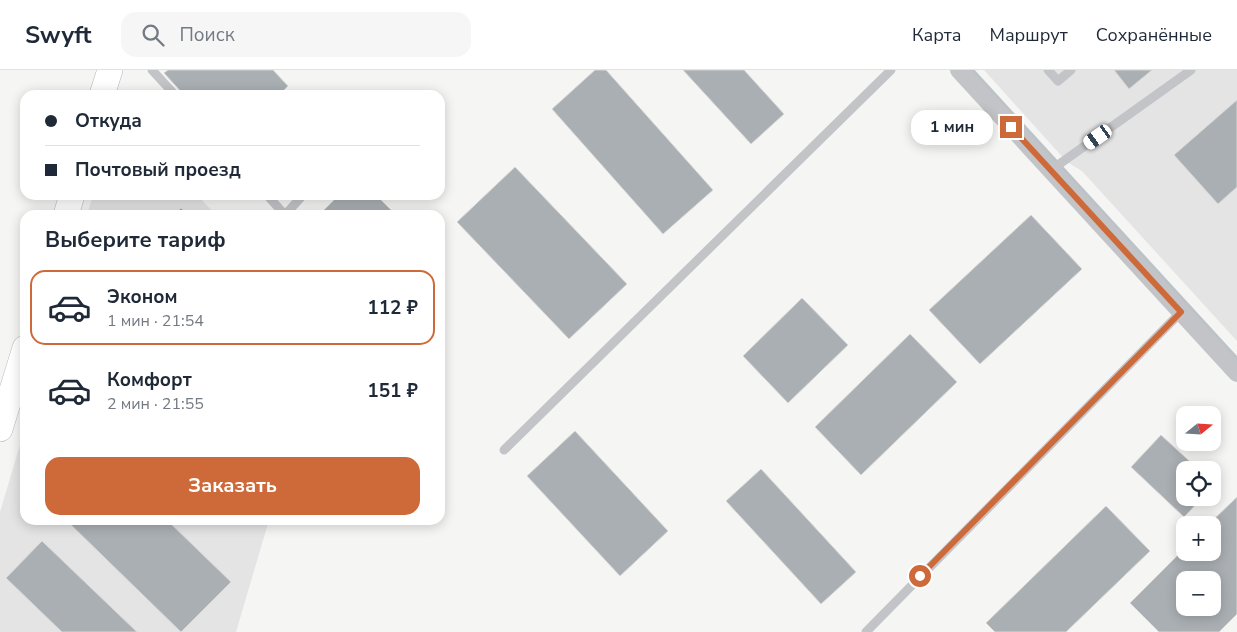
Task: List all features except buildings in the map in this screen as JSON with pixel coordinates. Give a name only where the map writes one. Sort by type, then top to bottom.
[{"type":"street","points":[[104,90],[110,70]]},
{"type":"street","points":[[958,70],[1237,373]]},
{"type":"street","points":[[0,429],[20,364]]},
{"type":"lane","points":[[152,70],[170,90]]},
{"type":"lane","points":[[504,450],[891,70]]},
{"type":"lane","points":[[1048,70],[1058,81],[1071,70]]},
{"type":"lane","points":[[1051,170],[1191,70]]},
{"type":"lane","points":[[272,200],[281,210]]},
{"type":"lane","points":[[289,210],[298,200]]},
{"type":"lane","points":[[866,632],[1181,312]]},
{"type":"shaded area","points":[[984,70],[1237,70],[1237,341],[1082,171],[1067,162]]},
{"type":"shaded area","points":[[92,200],[202,200],[211,210],[88,210]]},
{"type":"shaded area","points":[[20,445],[20,525],[268,525],[236,632],[0,632],[0,512]]},
{"type":"waterway","points":[[971,70],[1237,360]]},
{"type":"route","points":[[920,576],[1181,312],[1011,127]]}]
